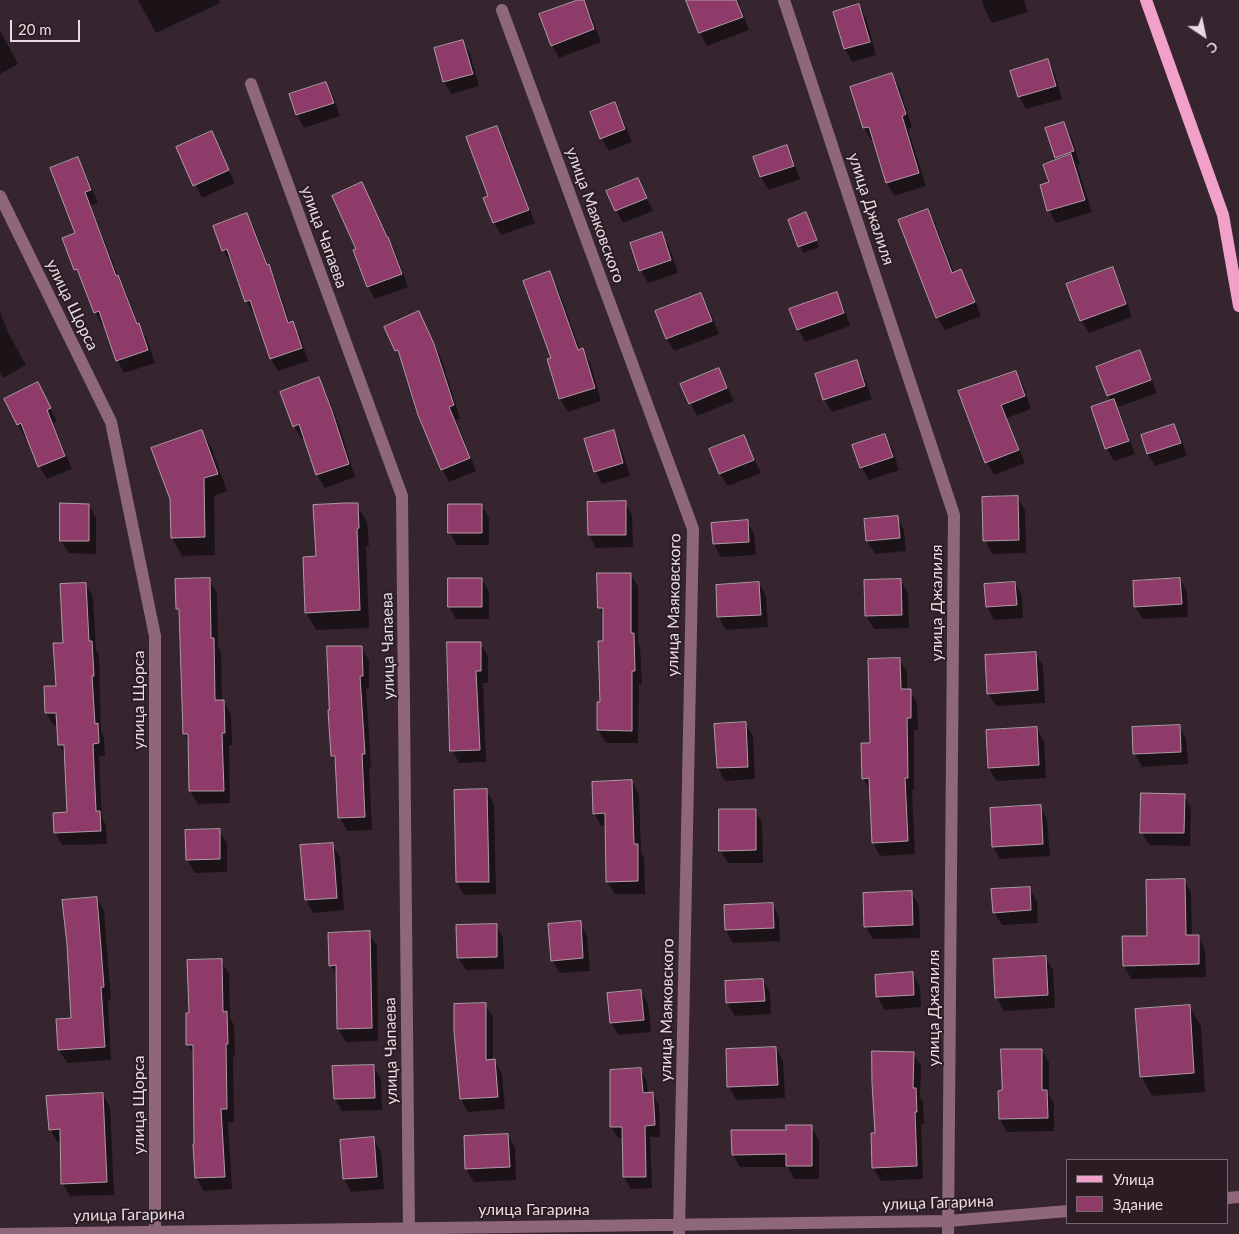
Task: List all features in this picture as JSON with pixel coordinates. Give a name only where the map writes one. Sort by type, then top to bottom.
[{"type":"main road","points":[[1146,0],[1223,215],[1239,306]]},
{"type":"street","name":"улица Джалиля","points":[[784,0],[954,514],[948,1234]]},
{"type":"street","name":"улица Маяковского","points":[[502,10],[693,529],[679,1229]]},
{"type":"street","name":"улица Чапаева","points":[[251,84],[402,496],[409,1230]]},
{"type":"street","name":"улица Щорса","points":[[0,196],[112,422],[155,636],[155,1233]]},
{"type":"street","name":"улица Гагарина","points":[[0,1234],[679,1229],[948,1220],[1066,1211]]},
{"type":"building","points":[[578,0],[584,0],[594,29],[551,46],[539,14]]},
{"type":"building","points":[[686,0],[736,0],[743,17],[699,33]]},
{"type":"building","points":[[859,4],[870,42],[844,49],[833,12]]},
{"type":"building","points":[[463,40],[473,74],[443,82],[434,48]]},
{"type":"building","points":[[1048,59],[1056,86],[1018,97],[1010,71]]},
{"type":"building","points":[[892,73],[906,114],[902,116],[919,173],[886,183],[869,127],[863,128],[850,87]]},
{"type":"building","points":[[326,82],[334,103],[296,115],[289,94]]},
{"type":"building","points":[[615,102],[625,129],[600,139],[590,112]]},
{"type":"building","points":[[1064,122],[1074,151],[1055,158],[1045,128]]},
{"type":"building","points":[[497,126],[529,210],[493,223],[483,198],[488,196],[466,137]]},
{"type":"building","points":[[212,131],[229,170],[193,186],[176,147]]},
{"type":"building","points":[[787,145],[794,166],[760,177],[753,157]]},
{"type":"building","points":[[1071,154],[1085,200],[1047,211],[1040,185],[1049,182],[1043,165]]},
{"type":"building","points":[[78,157],[91,190],[85,192],[116,276],[118,275],[137,324],[139,323],[148,350],[116,361],[99,311],[94,313],[77,269],[74,270],[62,238],[75,233],[50,168]]},
{"type":"building","points":[[638,178],[647,198],[615,211],[606,191]]},
{"type":"building","points":[[362,182],[388,237],[402,274],[367,287],[353,250],[356,249],[332,196]]},
{"type":"building","points":[[928,209],[952,273],[961,269],[975,302],[936,318],[898,220]]},
{"type":"building","points":[[806,212],[817,240],[798,247],[788,220]]},
{"type":"building","points":[[247,213],[267,265],[269,264],[288,323],[293,321],[302,348],[270,359],[250,300],[245,302],[227,249],[222,251],[213,226]]},
{"type":"building","points":[[662,232],[671,260],[639,271],[630,243]]},
{"type":"building","points":[[1113,267],[1126,304],[1080,321],[1066,284]]},
{"type":"building","points":[[550,271],[578,350],[583,348],[595,388],[559,399],[547,359],[551,358],[523,281]]},
{"type":"building","points":[[837,292],[844,313],[797,330],[789,309]]},
{"type":"building","points":[[701,293],[712,321],[666,339],[655,311]]},
{"type":"building","points":[[419,311],[434,344],[454,405],[449,407],[470,458],[441,470],[418,415],[398,350],[395,351],[384,327]]},
{"type":"building","points":[[1140,350],[1151,380],[1107,396],[1096,367]]},
{"type":"building","points":[[857,360],[865,386],[823,400],[815,374]]},
{"type":"building","points":[[719,368],[727,388],[689,404],[680,384]]},
{"type":"building","points":[[1016,371],[1025,396],[1001,405],[1019,450],[985,463],[958,391]]},
{"type":"building","points":[[319,377],[349,464],[316,475],[299,424],[293,427],[280,392]]},
{"type":"building","points":[[38,382],[51,408],[47,410],[65,456],[38,467],[21,423],[17,425],[4,399]]},
{"type":"building","points":[[1114,399],[1129,441],[1105,449],[1091,407]]},
{"type":"building","points":[[1174,424],[1181,443],[1147,454],[1141,435]]},
{"type":"building","points":[[202,430],[218,474],[204,478],[205,537],[171,538],[170,499],[151,448]]},
{"type":"building","points":[[614,430],[623,463],[594,472],[584,439]]},
{"type":"building","points":[[885,434],[893,457],[860,468],[852,445]]},
{"type":"building","points":[[744,435],[754,460],[719,474],[709,449]]},
{"type":"building","points":[[1018,496],[1019,540],[983,541],[982,497]]},
{"type":"building","points":[[626,501],[626,535],[588,535],[587,502]]},
{"type":"building","points":[[60,503],[89,504],[89,541],[60,541]]},
{"type":"building","points":[[358,503],[360,610],[305,613],[303,557],[316,556],[313,505]]},
{"type":"building","points":[[448,504],[482,504],[482,533],[448,533]]},
{"type":"building","points":[[898,516],[900,538],[866,541],[864,519]]},
{"type":"building","points":[[748,520],[749,542],[713,544],[711,523]]},
{"type":"building","points":[[597,573],[631,573],[631,633],[634,633],[635,671],[632,671],[632,731],[597,730],[597,702],[600,702],[598,641],[603,641],[603,608],[598,608]]},
{"type":"building","points":[[210,578],[211,638],[214,638],[215,700],[224,700],[225,733],[222,733],[224,791],[189,791],[188,734],[183,734],[179,609],[176,609],[175,579]]},
{"type":"building","points":[[448,578],[482,578],[482,607],[448,607]]},
{"type":"building","points":[[1180,578],[1182,604],[1134,607],[1133,581]]},
{"type":"building","points":[[901,579],[902,615],[865,616],[864,580]]},
{"type":"building","points":[[759,582],[761,615],[717,617],[716,585]]},
{"type":"building","points":[[1015,582],[1017,605],[986,607],[984,584]]},
{"type":"building","points":[[86,583],[89,641],[92,641],[95,724],[98,723],[99,743],[93,744],[96,811],[100,811],[101,831],[54,833],[53,813],[67,812],[64,745],[58,745],[56,713],[45,713],[44,686],[56,686],[53,643],[63,643],[60,584]]},
{"type":"building","points":[[447,642],[481,642],[481,671],[476,671],[480,750],[450,751]]},
{"type":"building","points":[[327,646],[362,646],[363,676],[360,676],[365,754],[362,754],[365,817],[338,818],[335,756],[331,756],[328,710]]},
{"type":"building","points":[[1036,652],[1038,690],[987,694],[985,655]]},
{"type":"building","points":[[900,658],[901,689],[911,689],[911,718],[907,718],[908,778],[905,778],[908,841],[872,843],[869,778],[862,779],[861,743],[870,743],[868,659]]},
{"type":"building","points":[[746,722],[748,767],[717,768],[714,724]]},
{"type":"building","points":[[1180,725],[1181,752],[1133,754],[1132,727]]},
{"type":"building","points":[[1037,727],[1039,765],[988,768],[986,730]]},
{"type":"building","points":[[632,780],[634,844],[638,844],[638,881],[606,882],[605,813],[593,814],[592,782]]},
{"type":"building","points":[[487,789],[489,882],[456,882],[454,790]]},
{"type":"building","points":[[1141,793],[1185,794],[1184,833],[1140,833]]},
{"type":"building","points":[[1041,805],[1043,844],[992,847],[990,808]]},
{"type":"building","points":[[719,809],[756,809],[756,850],[719,851]]},
{"type":"building","points":[[220,829],[220,859],[186,860],[185,830]]},
{"type":"building","points":[[333,843],[337,898],[305,900],[300,845]]},
{"type":"building","points":[[1185,879],[1186,935],[1199,935],[1199,964],[1123,966],[1122,936],[1147,936],[1146,880]]},
{"type":"building","points":[[1030,887],[1031,910],[993,913],[991,889]]},
{"type":"building","points":[[912,891],[913,925],[864,927],[863,893]]},
{"type":"building","points":[[97,897],[104,987],[101,987],[105,1047],[58,1050],[56,1019],[71,1018],[67,944],[62,900]]},
{"type":"building","points":[[773,903],[774,928],[725,930],[724,905]]},
{"type":"building","points":[[581,921],[583,958],[551,961],[548,924]]},
{"type":"building","points":[[497,924],[497,957],[457,958],[456,925]]},
{"type":"building","points":[[370,931],[372,1028],[337,1029],[336,965],[329,966],[328,933]]},
{"type":"building","points":[[1046,956],[1048,995],[995,998],[993,959]]},
{"type":"building","points":[[222,959],[223,1012],[227,1011],[228,1044],[226,1044],[227,1109],[221,1109],[225,1177],[195,1178],[193,1045],[186,1045],[186,1013],[189,1013],[187,960]]},
{"type":"building","points":[[913,972],[914,995],[876,997],[875,975]]},
{"type":"building","points":[[763,979],[765,1001],[726,1003],[725,981]]},
{"type":"building","points":[[641,990],[644,1020],[610,1023],[607,993]]},
{"type":"building","points":[[486,1003],[486,1060],[495,1059],[498,1097],[460,1099],[454,1031],[454,1004]]},
{"type":"building","points":[[1190,1005],[1194,1073],[1140,1077],[1135,1009]]},
{"type":"building","points":[[776,1047],[778,1085],[727,1087],[726,1049]]},
{"type":"building","points":[[1001,1049],[1042,1049],[1042,1090],[1047,1090],[1048,1118],[999,1119],[998,1091],[1002,1090]]},
{"type":"building","points":[[872,1051],[914,1052],[913,1088],[916,1088],[917,1166],[872,1168],[871,1133],[875,1133]]},
{"type":"building","points":[[374,1065],[375,1098],[334,1099],[332,1066]]},
{"type":"building","points":[[641,1068],[643,1093],[653,1092],[655,1125],[645,1126],[646,1177],[623,1177],[622,1127],[610,1127],[610,1070]]},
{"type":"building","points":[[103,1093],[107,1182],[61,1184],[60,1129],[49,1130],[46,1096]]},
{"type":"building","points":[[786,1125],[812,1125],[812,1166],[786,1166],[786,1154],[732,1155],[731,1130],[786,1130]]},
{"type":"building","points":[[508,1134],[510,1167],[465,1169],[464,1136]]},
{"type":"building","points":[[374,1137],[377,1177],[343,1179],[340,1140]]}]
